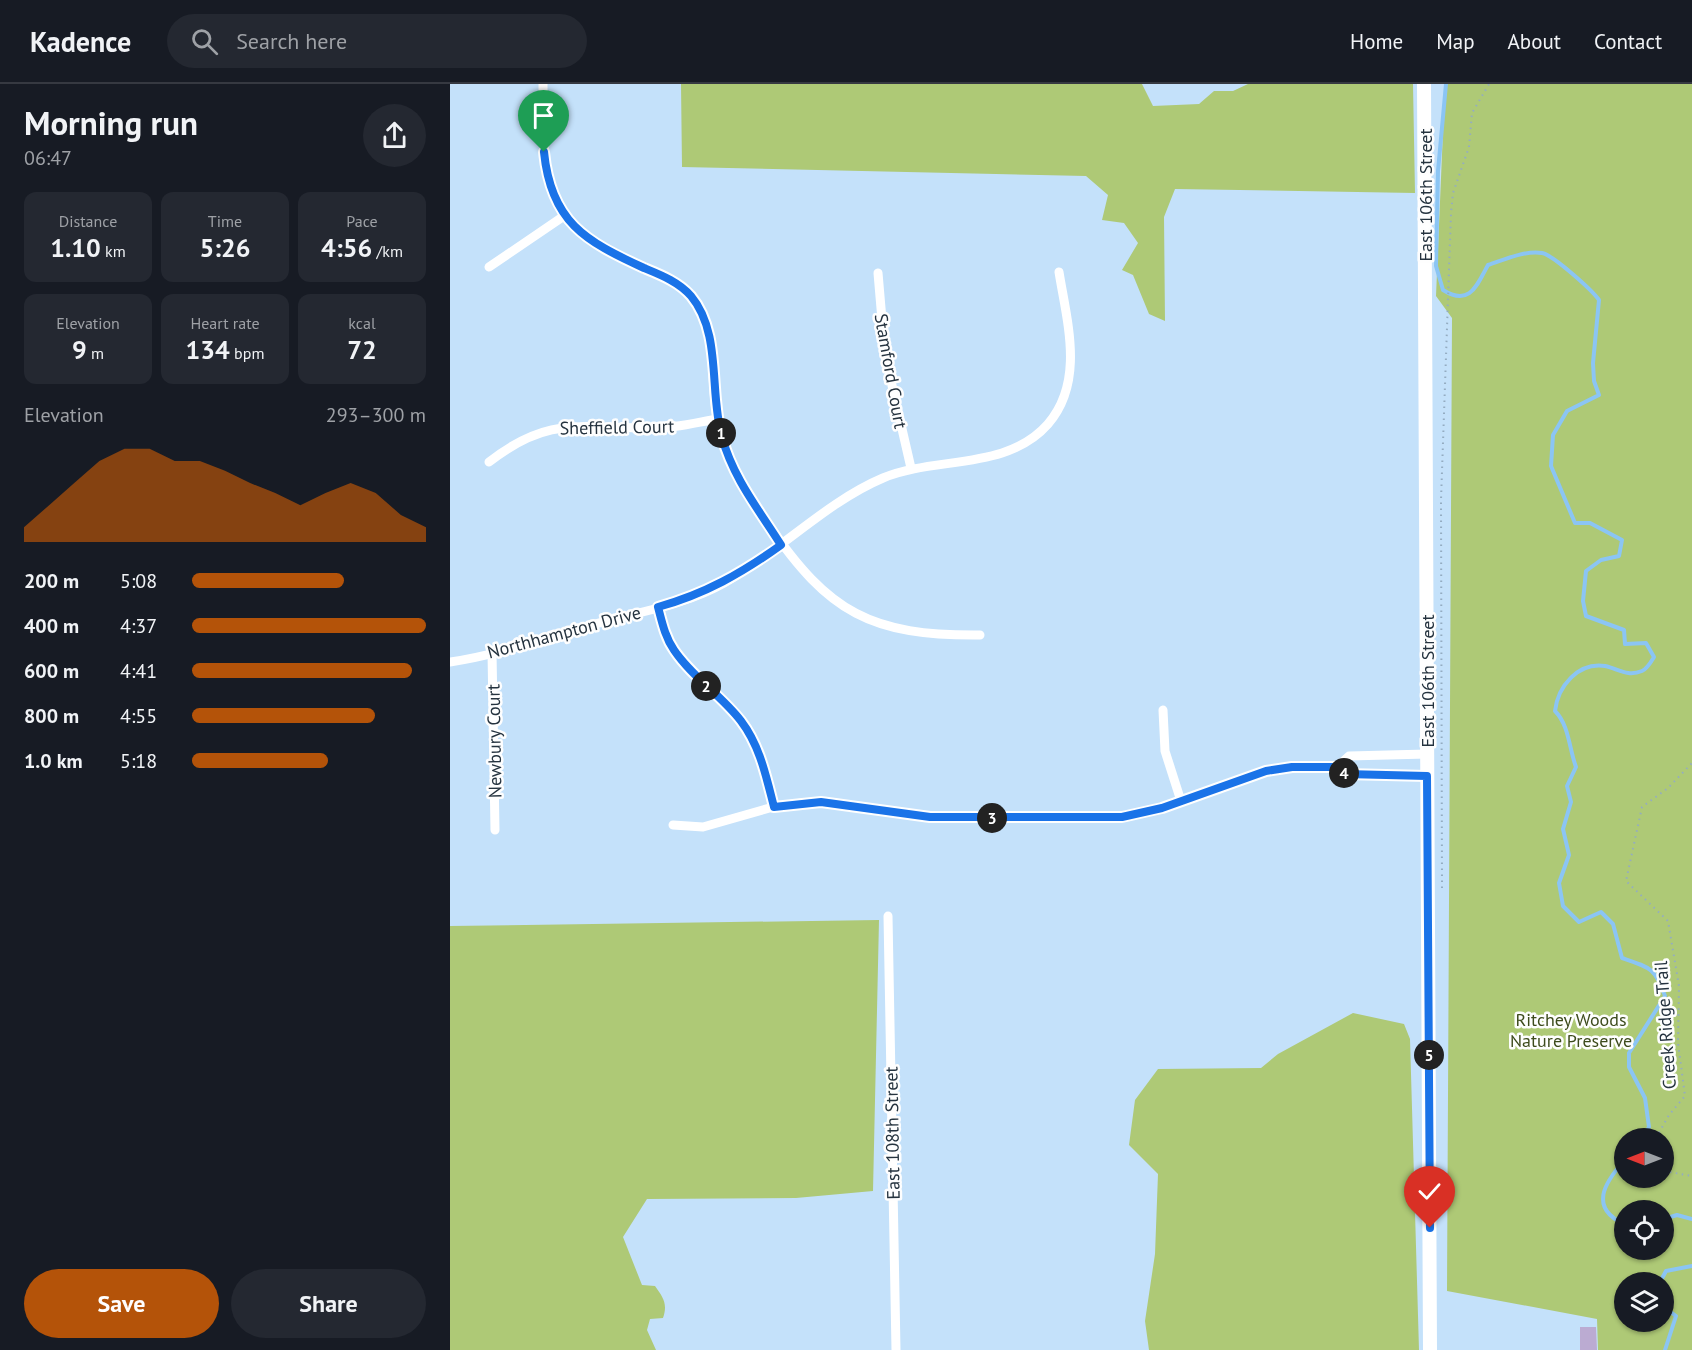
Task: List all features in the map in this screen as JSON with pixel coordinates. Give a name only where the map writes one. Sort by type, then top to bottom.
[{"type":"main road","name":"East 106th Street","points":[[1424,84],[1430,1350]]},
{"type":"street","points":[[543,84],[545,164],[552,193],[564,216],[598,246],[674,282],[690,296],[701,312],[708,333],[717,419],[729,458],[738,478],[781,545],[817,586],[861,616],[910,633],[980,635]]},
{"type":"street","points":[[489,267],[564,216]]},
{"type":"street","name":"Northhampton Drive","points":[[450,662],[703,593],[724,583],[867,486],[910,468],[1000,454],[1023,445],[1049,423],[1061,402],[1071,372],[1071,344],[1059,272]]},
{"type":"street","name":"Stamford Court","points":[[878,273],[885,355],[910,468]]},
{"type":"street","name":"Sheffield Court","points":[[489,462],[526,437],[559,427],[651,429],[717,419]]},
{"type":"street","points":[[658,607],[667,637],[681,661],[726,705],[747,730],[763,764],[774,807]]},
{"type":"street","name":"Newbury Court","points":[[492,652],[495,830]]},
{"type":"street","points":[[1163,710],[1165,751],[1181,801]]},
{"type":"street","points":[[673,825],[703,827],[774,807],[821,802],[930,817],[1122,817],[1146,813],[1272,770],[1337,767],[1349,756],[1427,754]]},
{"type":"street","points":[[1337,767],[1345,774],[1427,776]]},
{"type":"street","name":"East 108th Street","points":[[888,916],[896,1350]]},
{"type":"path","points":[[1442,896],[1441,500],[1448,278],[1453,193],[1469,147],[1472,113],[1489,84]]},
{"type":"path","name":"Creek Ridge Trail","points":[[1662,1128],[1685,1096],[1678,1042],[1679,986],[1668,921],[1626,881],[1642,807],[1668,788],[1692,763]]},
{"type":"path","points":[[1674,1173],[1692,1176]]},
{"type":"green space","points":[[681,84],[1142,84],[1153,106],[1199,104],[1214,91],[1233,91],[1248,84],[1413,84],[1415,193],[1175,189],[1164,217],[1165,321],[1149,314],[1133,275],[1122,270],[1138,243],[1124,223],[1102,220],[1108,195],[1086,176],[682,167]]},
{"type":"green space","name":"Ritchey Woods Nature Preserve","points":[[1445,84],[1692,84],[1692,1350],[1598,1350],[1597,1319],[1447,1291],[1452,318],[1436,296]]},
{"type":"green space","points":[[879,920],[873,1191],[796,1198],[647,1199],[623,1237],[642,1285],[655,1286],[664,1301],[663,1318],[650,1319],[647,1330],[656,1350],[450,1350],[450,926]]},
{"type":"green space","points":[[1353,1013],[1404,1024],[1410,1039],[1419,1350],[1149,1350],[1145,1321],[1155,1254],[1158,1174],[1129,1145],[1135,1100],[1158,1069],[1261,1068],[1278,1054]]},
{"type":"building","points":[[1580,1327],[1596,1327],[1597,1350],[1580,1350]]},
{"type":"waterway","points":[[1446,84],[1438,171],[1436,266],[1443,290],[1452,295],[1466,295],[1476,286],[1488,265],[1535,252],[1555,260],[1581,281],[1599,300],[1593,363],[1594,381],[1599,395],[1567,411],[1553,435],[1551,466],[1575,523],[1590,523],[1622,540],[1619,556],[1601,560],[1586,571],[1583,601],[1586,616],[1624,630],[1625,644],[1646,643],[1654,657],[1646,669],[1637,673],[1627,673],[1605,666],[1586,668],[1571,678],[1560,693],[1555,711],[1566,730],[1576,767],[1567,786],[1571,802],[1563,829],[1569,855],[1559,883],[1563,906],[1579,922],[1601,912],[1613,924],[1622,958],[1639,964],[1655,974],[1665,996],[1629,1053],[1629,1067],[1645,1098],[1648,1128]]},
{"type":"waterway","points":[[1614,1174],[1603,1195],[1606,1210],[1614,1219]]},
{"type":"waterway","points":[[1674,1216],[1692,1219]]},
{"type":"waterway","points":[[1665,1272],[1692,1266]]},
{"type":"waterway","points":[[1674,1314],[1676,1316],[1674,1322]]},
{"type":"waterway","points":[[1665,1350],[1671,1332]]},
{"type":"route","points":[[544,152],[546,173],[552,193],[564,216],[573,226],[598,246],[674,282],[690,296],[705,322],[717,419],[722,439],[738,478],[781,545],[724,583],[684,600],[658,607],[667,637],[681,661],[740,719],[747,730],[763,764],[774,807],[821,802],[930,817],[1122,817],[1162,808],[1278,768],[1337,767],[1345,774],[1427,776],[1430,1228]]}]
